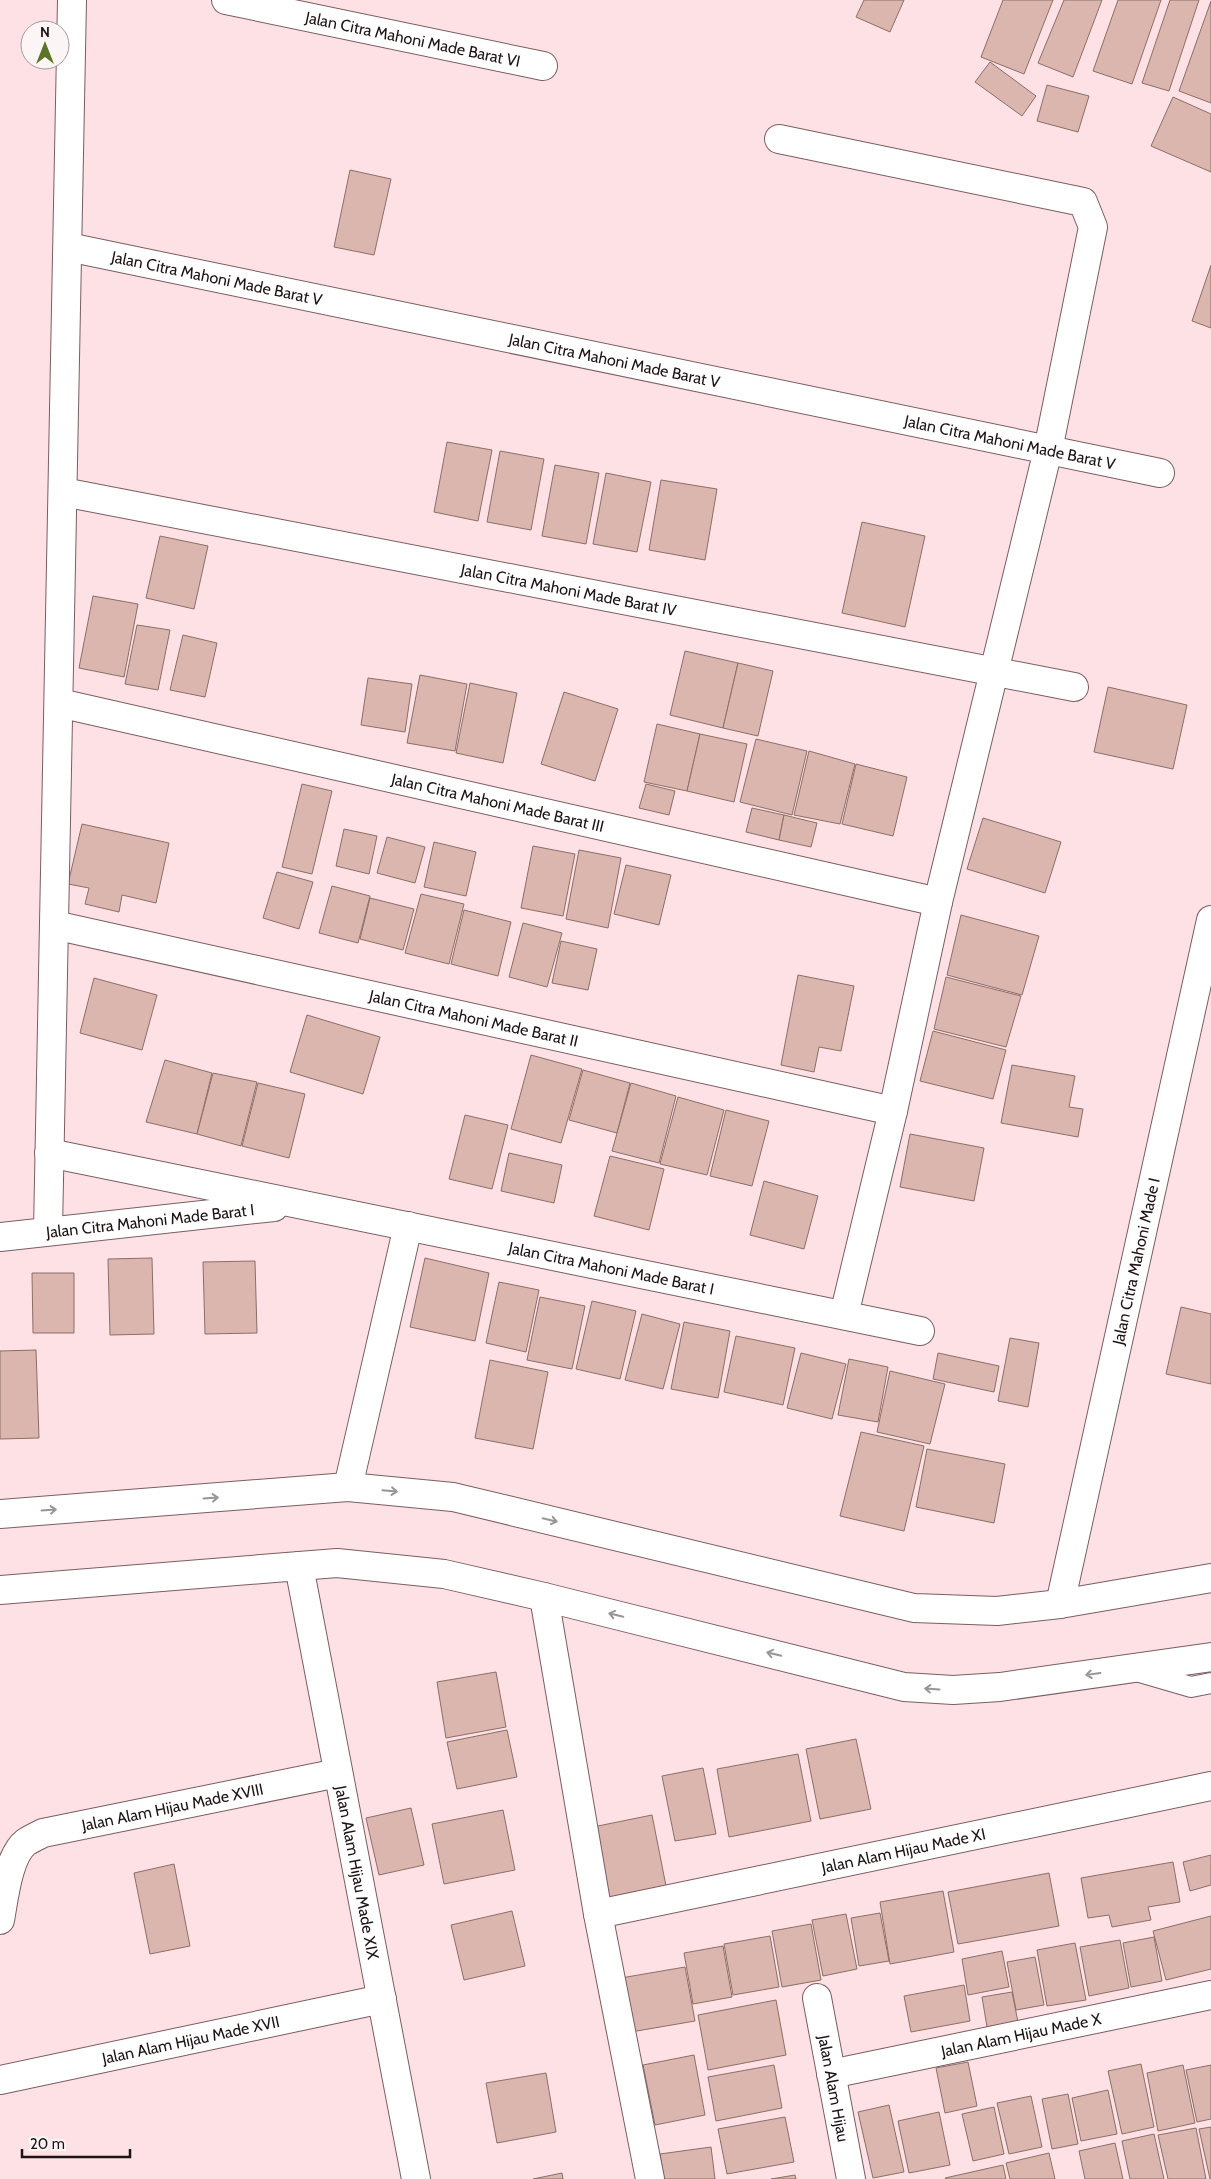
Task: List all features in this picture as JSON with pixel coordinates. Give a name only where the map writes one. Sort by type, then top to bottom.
[{"type":"street","points":[[48,1231],[72,0]]},
{"type":"street","name":"Jalan Citra Mahoni Made Barat VI","points":[[226,0],[543,66]]},
{"type":"street","points":[[779,139],[1083,202],[1093,227],[1048,450],[938,902],[892,1111],[844,1315]]},
{"type":"street","name":"Jalan Citra Mahoni Made Barat V","points":[[68,247],[1160,473]]},
{"type":"street","name":"Jalan Citra Mahoni Made Barat IV","points":[[63,492],[1074,687]]},
{"type":"street","name":"Jalan Citra Mahoni Made Barat III","points":[[59,703],[938,902]]},
{"type":"street","name":"Jalan Citra Mahoni Made I","points":[[1060,1604],[1211,920]]},
{"type":"street","name":"Jalan Citra Mahoni Made Barat II","points":[[54,925],[892,1111]]},
{"type":"street","name":"Jalan Citra Mahoni Made Barat I","points":[[49,1153],[920,1331]]},
{"type":"street","name":"Jalan Citra Mahoni Made Barat I","points":[[0,1236],[301,1204]]},
{"type":"street","points":[[348,1487],[408,1226]]},
{"type":"street","points":[[0,1514],[348,1487],[453,1497],[914,1608],[997,1611],[1060,1604],[1211,1578]]},
{"type":"street","points":[[0,1590],[336,1563],[444,1574],[544,1597],[904,1687],[953,1690],[1000,1687],[1211,1657]]},
{"type":"street","name":"Jalan Alam Hijau Made XIX","points":[[299,1566],[416,2179]]},
{"type":"street","points":[[544,1597],[598,1914],[650,2179]]},
{"type":"street","name":"Jalan Alam Hijau Made XVIII","points":[[0,1920],[6,1885],[15,1857],[24,1843],[43,1833],[338,1773]]},
{"type":"street","name":"Jalan Alam Hijau Made XI","points":[[598,1914],[1211,1786]]},
{"type":"street","name":"Jalan Alam Hijau Made X","points":[[831,2074],[1211,1996]]},
{"type":"street","name":"Jalan Alam Hijau","points":[[817,1998],[851,2179]]},
{"type":"street","name":"Jalan Alam Hijau Made XVII","points":[[0,2080],[382,1999]]},
{"type":"lane","points":[[1128,1669],[1191,1687],[1211,1683]]},
{"type":"building","points":[[864,0],[904,0],[890,32],[856,17]]},
{"type":"building","points":[[1003,0],[1053,0],[1024,74],[981,57]]},
{"type":"building","points":[[1064,0],[1102,0],[1073,77],[1038,63]]},
{"type":"building","points":[[1118,0],[1161,0],[1132,84],[1093,71]]},
{"type":"building","points":[[1170,0],[1199,0],[1169,91],[1142,83]]},
{"type":"building","points":[[1211,1],[1211,103],[1179,91]]},
{"type":"building","points":[[990,62],[1036,96],[1022,116],[975,82]]},
{"type":"building","points":[[1047,85],[1089,96],[1078,132],[1037,121]]},
{"type":"building","points":[[1173,97],[1211,114],[1211,172],[1151,146]]},
{"type":"building","points":[[350,170],[391,179],[374,255],[334,247]]},
{"type":"building","points":[[1211,265],[1211,328],[1192,321]]},
{"type":"building","points":[[447,442],[492,450],[478,521],[434,512]]},
{"type":"building","points":[[500,451],[544,459],[531,530],[487,522]]},
{"type":"building","points":[[555,465],[599,473],[586,544],[542,536]]},
{"type":"building","points":[[606,473],[651,482],[637,552],[593,544]]},
{"type":"building","points":[[661,480],[717,489],[705,560],[649,550]]},
{"type":"building","points":[[862,522],[925,536],[905,627],[842,613]]},
{"type":"building","points":[[160,536],[208,546],[194,609],[146,598]]},
{"type":"building","points":[[93,596],[138,604],[124,677],[79,668]]},
{"type":"building","points":[[137,625],[170,630],[158,690],[125,684]]},
{"type":"building","points":[[183,635],[217,643],[205,697],[170,690]]},
{"type":"building","points":[[685,651],[738,663],[723,728],[670,715]]},
{"type":"building","points":[[738,663],[773,671],[758,736],[723,728]]},
{"type":"building","points":[[420,675],[467,684],[455,751],[407,743]]},
{"type":"building","points":[[368,678],[412,684],[405,732],[361,725]]},
{"type":"building","points":[[470,683],[517,693],[503,763],[456,753]]},
{"type":"building","points":[[1108,687],[1187,705],[1173,769],[1094,752]]},
{"type":"building","points":[[564,692],[618,709],[595,781],[541,764]]},
{"type":"building","points":[[657,724],[700,734],[687,791],[644,782]]},
{"type":"building","points":[[700,734],[747,744],[734,802],[687,791]]},
{"type":"building","points":[[756,739],[807,751],[792,815],[740,802]]},
{"type":"building","points":[[809,751],[855,764],[840,824],[794,815]]},
{"type":"building","points":[[856,764],[907,777],[893,836],[842,824]]},
{"type":"building","points":[[302,784],[332,791],[312,874],[282,867]]},
{"type":"building","points":[[646,784],[675,791],[669,815],[639,808]]},
{"type":"building","points":[[752,808],[784,815],[779,840],[746,832]]},
{"type":"building","points":[[784,815],[817,823],[811,847],[779,840]]},
{"type":"building","points":[[983,818],[1061,842],[1045,893],[967,869]]},
{"type":"building","points":[[82,824],[169,843],[156,903],[122,895],[119,912],[85,904],[89,888],[68,884]]},
{"type":"building","points":[[344,829],[377,836],[369,874],[336,866]]},
{"type":"building","points":[[387,837],[425,847],[415,883],[377,873]]},
{"type":"building","points":[[434,842],[476,852],[466,896],[424,887]]},
{"type":"building","points":[[533,846],[575,854],[563,916],[521,908]]},
{"type":"building","points":[[579,850],[621,858],[608,928],[566,919]]},
{"type":"building","points":[[626,865],[671,875],[659,925],[614,914]]},
{"type":"building","points":[[277,872],[313,882],[299,929],[263,918]]},
{"type":"building","points":[[332,886],[370,896],[358,943],[319,933]]},
{"type":"building","points":[[421,894],[464,904],[449,964],[405,953]]},
{"type":"building","points":[[370,898],[414,909],[403,950],[360,939]]},
{"type":"building","points":[[464,910],[511,922],[498,976],[451,964]]},
{"type":"building","points":[[961,915],[1039,936],[1022,995],[947,975]]},
{"type":"building","points":[[523,923],[562,933],[547,987],[509,977]]},
{"type":"building","points":[[561,941],[597,949],[588,990],[552,983]]},
{"type":"building","points":[[798,975],[854,986],[841,1051],[819,1047],[814,1072],[781,1065]]},
{"type":"building","points":[[946,977],[1021,996],[1006,1047],[934,1029]]},
{"type":"building","points":[[94,978],[157,995],[142,1050],[80,1033]]},
{"type":"building","points":[[307,1015],[380,1037],[363,1094],[290,1072]]},
{"type":"building","points":[[933,1031],[1006,1050],[993,1099],[920,1081]]},
{"type":"building","points":[[531,1055],[582,1069],[561,1143],[511,1129]]},
{"type":"building","points":[[165,1060],[212,1073],[197,1134],[146,1122]]},
{"type":"building","points":[[1012,1065],[1075,1076],[1069,1107],[1083,1109],[1078,1137],[1001,1123]]},
{"type":"building","points":[[583,1070],[630,1083],[617,1133],[569,1120]]},
{"type":"building","points":[[213,1073],[257,1082],[241,1146],[197,1134]]},
{"type":"building","points":[[258,1083],[305,1094],[289,1158],[242,1146]]},
{"type":"building","points":[[631,1083],[676,1096],[659,1163],[612,1151]]},
{"type":"building","points":[[678,1097],[724,1110],[707,1175],[660,1164]]},
{"type":"building","points":[[726,1110],[769,1121],[752,1186],[710,1176]]},
{"type":"building","points":[[465,1115],[508,1125],[492,1189],[449,1179]]},
{"type":"building","points":[[910,1134],[984,1148],[974,1201],[900,1187]]},
{"type":"building","points":[[509,1153],[562,1165],[554,1203],[501,1191]]},
{"type":"building","points":[[610,1156],[664,1169],[649,1230],[594,1216]]},
{"type":"building","points":[[764,1181],[818,1196],[804,1249],[750,1235]]},
{"type":"building","points":[[152,1258],[154,1334],[110,1335],[108,1259]]},
{"type":"building","points":[[425,1258],[489,1273],[475,1341],[410,1327]]},
{"type":"building","points":[[255,1261],[257,1333],[205,1334],[203,1262]]},
{"type":"building","points":[[32,1273],[74,1273],[74,1333],[33,1333]]},
{"type":"building","points":[[499,1282],[539,1290],[526,1352],[486,1343]]},
{"type":"building","points":[[540,1297],[585,1306],[572,1369],[527,1360]]},
{"type":"building","points":[[592,1301],[636,1311],[620,1379],[576,1369]]},
{"type":"building","points":[[1181,1307],[1211,1314],[1211,1384],[1166,1374]]},
{"type":"building","points":[[642,1314],[680,1324],[663,1389],[625,1380]]},
{"type":"building","points":[[684,1322],[730,1331],[718,1398],[671,1389]]},
{"type":"building","points":[[736,1336],[795,1348],[783,1405],[724,1392]]},
{"type":"building","points":[[1010,1338],[1039,1343],[1028,1407],[998,1401]]},
{"type":"building","points":[[36,1350],[39,1438],[0,1439],[0,1351]]},
{"type":"building","points":[[801,1353],[846,1364],[832,1419],[787,1408]]},
{"type":"building","points":[[938,1353],[999,1366],[994,1392],[933,1379]]},
{"type":"building","points":[[849,1359],[888,1367],[878,1422],[838,1415]]},
{"type":"building","points":[[490,1360],[548,1372],[533,1449],[475,1438]]},
{"type":"building","points":[[890,1371],[945,1384],[930,1444],[877,1432]]},
{"type":"building","points":[[861,1432],[924,1446],[904,1531],[840,1516]]},
{"type":"building","points":[[927,1449],[1005,1464],[994,1523],[916,1507]]},
{"type":"building","points":[[496,1672],[506,1727],[446,1738],[437,1682]]},
{"type":"building","points":[[507,1730],[517,1777],[457,1789],[447,1742]]},
{"type":"building","points":[[856,1739],[871,1809],[820,1819],[806,1749]]},
{"type":"building","points":[[798,1754],[811,1821],[729,1837],[717,1769]]},
{"type":"building","points":[[703,1768],[716,1834],[675,1841],[662,1776]]},
{"type":"building","points":[[411,1808],[424,1865],[379,1875],[366,1818]]},
{"type":"building","points":[[503,1810],[515,1870],[444,1884],[432,1824]]},
{"type":"building","points":[[652,1815],[666,1886],[607,1898],[593,1827]]},
{"type":"building","points":[[1211,1855],[1211,1885],[1190,1891],[1183,1862]]},
{"type":"building","points":[[1173,1862],[1180,1902],[1148,1907],[1151,1920],[1112,1927],[1109,1915],[1088,1918],[1081,1878]]},
{"type":"building","points":[[174,1864],[190,1946],[150,1954],[134,1873]]},
{"type":"building","points":[[1049,1873],[1059,1926],[958,1944],[948,1892]]},
{"type":"building","points":[[943,1891],[954,1952],[890,1964],[880,1902]]},
{"type":"building","points":[[512,1911],[525,1966],[464,1980],[451,1925]]},
{"type":"building","points":[[880,1913],[889,1961],[859,1966],[851,1918]]},
{"type":"building","points":[[846,1914],[857,1969],[823,1976],[812,1920]]},
{"type":"building","points":[[1211,1916],[1211,1969],[1166,1980],[1153,1931]]},
{"type":"building","points":[[811,1924],[821,1980],[782,1987],[772,1931]]},
{"type":"building","points":[[770,1936],[779,1987],[733,1995],[724,1944]]},
{"type":"building","points":[[1154,1937],[1162,1981],[1131,1987],[1123,1943]]},
{"type":"building","points":[[1120,1940],[1129,1988],[1089,1996],[1080,1947]]},
{"type":"building","points":[[1075,1943],[1086,2000],[1047,2006],[1037,1950]]},
{"type":"building","points":[[723,1946],[732,1997],[693,2004],[684,1953]]},
{"type":"building","points":[[1002,1951],[1009,1987],[968,1995],[962,1959]]},
{"type":"building","points":[[1035,1957],[1044,2005],[1016,2010],[1007,1962]]},
{"type":"building","points":[[685,1967],[695,2021],[631,2032],[621,1978]]},
{"type":"building","points":[[964,1985],[970,2021],[911,2032],[904,1996]]},
{"type":"building","points":[[1012,1992],[1018,2022],[987,2027],[982,1997]]},
{"type":"building","points":[[776,2000],[786,2055],[708,2070],[698,2015]]},
{"type":"building","points":[[694,2055],[705,2115],[655,2125],[643,2065]]},
{"type":"building","points":[[968,2062],[977,2106],[945,2113],[936,2068]]},
{"type":"building","points":[[1141,2064],[1154,2127],[1122,2134],[1108,2071]]},
{"type":"building","points":[[774,2065],[782,2108],[716,2121],[708,2077]]},
{"type":"building","points":[[1183,2065],[1195,2123],[1158,2131],[1147,2073]]},
{"type":"building","points":[[1211,2065],[1211,2119],[1197,2122],[1186,2070]]},
{"type":"building","points":[[546,2073],[556,2132],[497,2143],[486,2083]]},
{"type":"building","points":[[1108,2090],[1117,2134],[1081,2141],[1072,2098]]},
{"type":"building","points":[[1068,2094],[1078,2144],[1052,2149],[1042,2099]]},
{"type":"building","points":[[1031,2096],[1042,2147],[1009,2154],[997,2103]]},
{"type":"building","points":[[889,2105],[904,2172],[873,2178],[858,2112]]},
{"type":"building","points":[[994,2107],[1004,2154],[973,2161],[962,2114]]},
{"type":"building","points":[[939,2112],[950,2165],[909,2173],[898,2121]]},
{"type":"building","points":[[785,2117],[794,2162],[727,2174],[718,2129]]},
{"type":"building","points":[[1211,2127],[1211,2179],[1210,2179],[1199,2129]]},
{"type":"building","points":[[1196,2128],[1206,2179],[1168,2179],[1158,2135]]},
{"type":"building","points":[[1154,2134],[1164,2179],[1130,2179],[1122,2141]]},
{"type":"building","points":[[1115,2143],[1123,2179],[1085,2179],[1079,2151]]},
{"type":"building","points":[[711,2147],[715,2179],[664,2179],[660,2154]]},
{"type":"building","points":[[1049,2153],[1055,2179],[1010,2179],[1006,2163]]},
{"type":"building","points":[[1003,2165],[1006,2179],[945,2178]]},
{"type":"building","points":[[562,2173],[563,2179],[533,2179]]},
{"type":"building","points":[[795,2175],[796,2179],[771,2179]]}]
